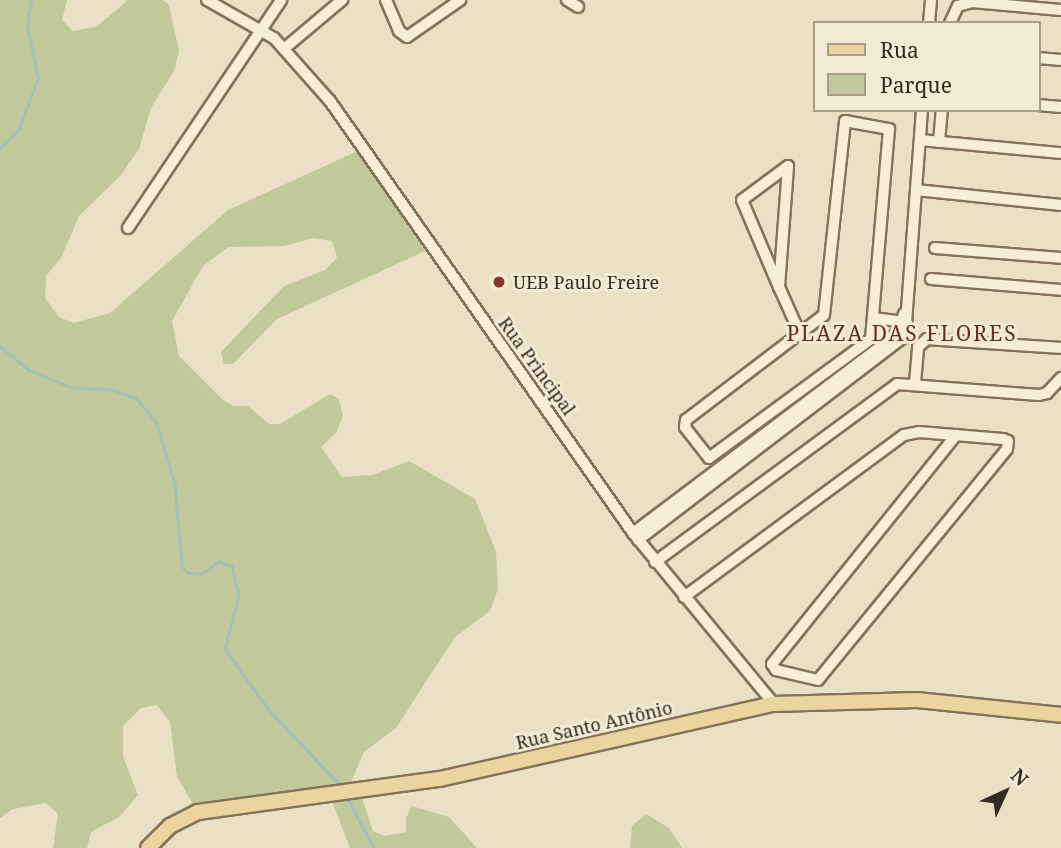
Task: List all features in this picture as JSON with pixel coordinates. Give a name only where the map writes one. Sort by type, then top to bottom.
[{"type":"main road","name":"Rua Santo Antônio","points":[[148,848],[170,826],[198,812],[494,768],[775,704],[917,700],[1061,715]]},
{"type":"street","name":"Rua Principal","points":[[207,0],[262,29],[285,48],[358,138],[635,537],[775,704]]},
{"type":"street","points":[[128,228],[281,0]]},
{"type":"street","points":[[285,48],[342,0]]},
{"type":"street","points":[[386,0],[399,31],[407,37],[460,0]]},
{"type":"street","points":[[567,0],[578,8]]},
{"type":"street","points":[[929,21],[931,0]]},
{"type":"street","points":[[951,21],[958,6],[972,2],[1061,10]]},
{"type":"street","points":[[1040,58],[1061,60]]},
{"type":"street","points":[[1040,105],[1061,107]]},
{"type":"street","points":[[635,537],[890,339],[904,321],[922,112]]},
{"type":"street","points":[[939,142],[942,112]]},
{"type":"street","points":[[845,121],[889,129],[873,318],[867,345],[709,458],[685,427],[686,420],[800,334],[824,316],[845,121]]},
{"type":"street","points":[[920,140],[1061,153]]},
{"type":"street","points":[[779,287],[791,170],[788,166],[742,200],[779,287],[800,334]]},
{"type":"street","points":[[916,190],[1061,205]]},
{"type":"street","points":[[935,248],[1061,258]]},
{"type":"street","points":[[930,279],[1061,290]]},
{"type":"street","points":[[873,318],[904,321]]},
{"type":"street","points":[[915,383],[918,347],[927,339],[1061,348]]},
{"type":"street","points":[[655,562],[886,390],[915,383],[1039,395],[1047,393],[1061,378]]},
{"type":"street","points":[[684,597],[904,435],[919,432],[956,435],[1003,439],[1009,443],[820,678],[774,669],[773,662],[956,435]]},
{"type":"green space","points":[[0,0],[67,0],[62,20],[73,31],[96,27],[128,0],[163,0],[169,5],[179,51],[174,71],[151,108],[139,149],[121,175],[79,216],[61,258],[46,276],[45,298],[59,317],[74,323],[110,313],[228,210],[358,151],[425,251],[277,319],[233,364],[224,364],[221,352],[284,286],[325,270],[337,258],[332,241],[313,238],[284,246],[228,247],[203,266],[172,321],[179,356],[223,400],[233,406],[248,406],[269,424],[280,424],[330,394],[339,399],[343,416],[336,433],[321,447],[342,477],[373,475],[409,461],[475,499],[496,552],[498,589],[490,611],[455,637],[396,728],[364,752],[351,782],[193,804],[177,777],[170,722],[157,705],[141,708],[123,726],[123,756],[138,795],[119,817],[91,832],[87,848],[53,848],[58,814],[46,803],[13,809],[0,818]]},
{"type":"green space","points":[[362,798],[373,831],[385,836],[406,832],[406,818],[412,806],[449,817],[477,848],[350,848],[332,801]]},
{"type":"green space","points":[[646,814],[669,828],[682,848],[630,848],[632,826]]},
{"type":"waterway","points":[[0,148],[19,129],[38,78],[27,26],[31,0]]},
{"type":"waterway","points":[[0,346],[29,370],[71,387],[114,390],[136,398],[157,423],[175,484],[182,566],[188,573],[201,574],[219,561],[232,566],[239,595],[225,649],[269,710],[341,786]]},
{"type":"waterway","points":[[346,795],[374,848]]},
{"type":"place","name":"UEB Paulo Freire","points":[[499,282]]},
{"type":"district","name":"PLAZA DAS FLORES","points":[[902,333]]}]
